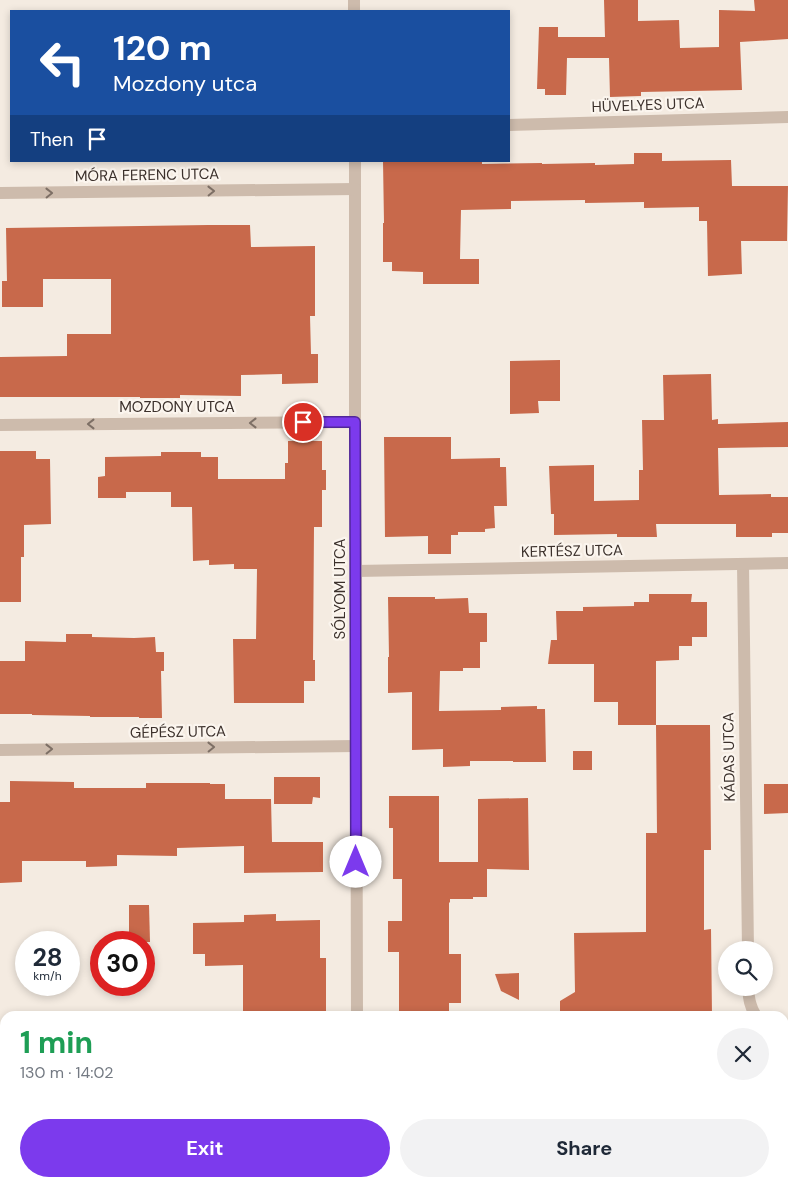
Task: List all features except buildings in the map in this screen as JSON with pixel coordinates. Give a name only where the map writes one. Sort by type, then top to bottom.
[{"type":"street","name":"HÜVELYES UTCA","points":[[510,125],[788,117]]},
{"type":"street","name":"SÓLYOM UTCA","points":[[355,162],[357,1011]]},
{"type":"street","name":"MÓRA FERENC UTCA","points":[[0,193],[355,189]]},
{"type":"street","name":"MOZDONY UTCA","points":[[0,425],[355,422]]},
{"type":"street","name":"KERTÉSZ UTCA","points":[[356,571],[788,563]]},
{"type":"street","name":"KÁDAS UTCA","points":[[744,564],[748,941]]},
{"type":"street","name":"GÉPÉSZ UTCA","points":[[0,750],[356,746]]},
{"type":"street","points":[[749,996],[753,1011]]},
{"type":"route","points":[[303,422],[355,422],[356,862]]}]
